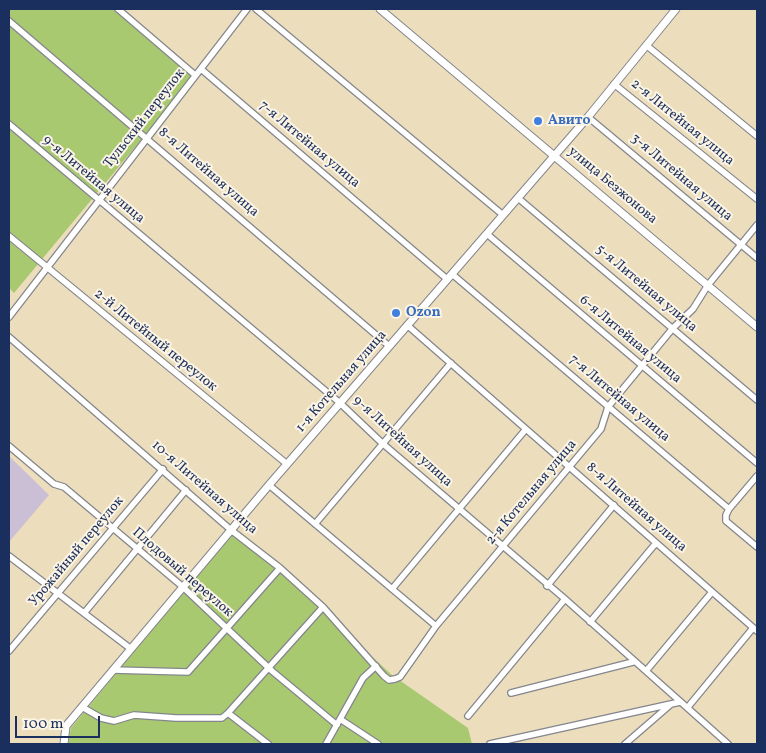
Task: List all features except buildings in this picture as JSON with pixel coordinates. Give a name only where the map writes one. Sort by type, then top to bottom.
[{"type":"street","points":[[118,9],[195,75]]},
{"type":"street","name":"Тульский переулок","points":[[9,316],[47,269],[146,137],[248,9]]},
{"type":"street","points":[[256,9],[503,215]]},
{"type":"street","name":"улица Безжонова","points":[[380,9],[556,155],[757,327]]},
{"type":"street","name":"1-я Котельная улица","points":[[64,744],[66,726],[287,464],[556,155],[676,9]]},
{"type":"street","name":"8-я Литейная улица","points":[[9,21],[389,346]]},
{"type":"street","points":[[646,45],[757,136]]},
{"type":"street","name":"7-я Литейная улица","points":[[201,69],[729,509]]},
{"type":"street","name":"2-я Литейная улица","points":[[614,84],[757,199]]},
{"type":"street","name":"3-я Литейная улица","points":[[588,117],[757,258]]},
{"type":"street","name":"9-я Литейная улица","points":[[9,124],[340,403],[382,443],[502,548],[565,600],[633,662],[688,707],[728,744]]},
{"type":"street","name":"5-я Литейная улица","points":[[518,198],[757,400]]},
{"type":"street","name":"2-я Котельная улица","points":[[376,666],[389,680],[400,677],[436,626],[601,429],[608,407],[673,328],[693,309],[708,285],[757,225]]},
{"type":"street","name":"6-я Литейная улица","points":[[487,234],[757,463]]},
{"type":"street","name":"2-й Литейный переулок","points":[[9,236],[287,464]]},
{"type":"street","name":"8-я Литейная улица","points":[[407,325],[755,630]]},
{"type":"street","name":"10-я Литейная улица","points":[[9,337],[231,530],[280,568],[323,606],[376,666]]},
{"type":"street","points":[[315,524],[450,363]]},
{"type":"street","points":[[392,589],[526,429]]},
{"type":"street","name":"Плодовый переулок","points":[[9,446],[54,484],[64,487],[136,550],[182,587],[268,668],[338,722],[378,744]]},
{"type":"street","name":"Урожайный переулок","points":[[9,650],[163,469]]},
{"type":"street","points":[[757,476],[726,515],[726,521],[757,547]]},
{"type":"street","points":[[269,485],[436,626]]},
{"type":"street","points":[[84,612],[186,490]]},
{"type":"street","points":[[547,586],[614,506]]},
{"type":"street","points":[[590,622],[656,543]]},
{"type":"street","points":[[9,556],[132,649]]},
{"type":"street","points":[[113,670],[188,672],[280,568]]},
{"type":"street","points":[[646,671],[712,592]]},
{"type":"street","points":[[468,716],[565,600]]},
{"type":"street","points":[[82,707],[101,718],[114,721],[134,715],[176,718],[222,718],[323,606]]},
{"type":"street","points":[[688,707],[755,630]]},
{"type":"street","points":[[511,693],[633,662]]},
{"type":"street","points":[[326,744],[363,678],[376,666]]},
{"type":"street","points":[[490,744],[680,702]]},
{"type":"street","points":[[626,744],[672,704]]},
{"type":"street","points":[[228,713],[268,744]]},
{"type":"shaded area","points":[[9,456],[49,495],[9,542]]},
{"type":"green space","points":[[9,9],[113,9],[195,75],[14,293],[9,288]]},
{"type":"green space","points":[[234,530],[392,675],[468,728],[472,744],[68,744],[71,728]]},
{"type":"place","name":"Авито","points":[[538,121]]},
{"type":"place","name":"Ozon","points":[[396,313]]}]
